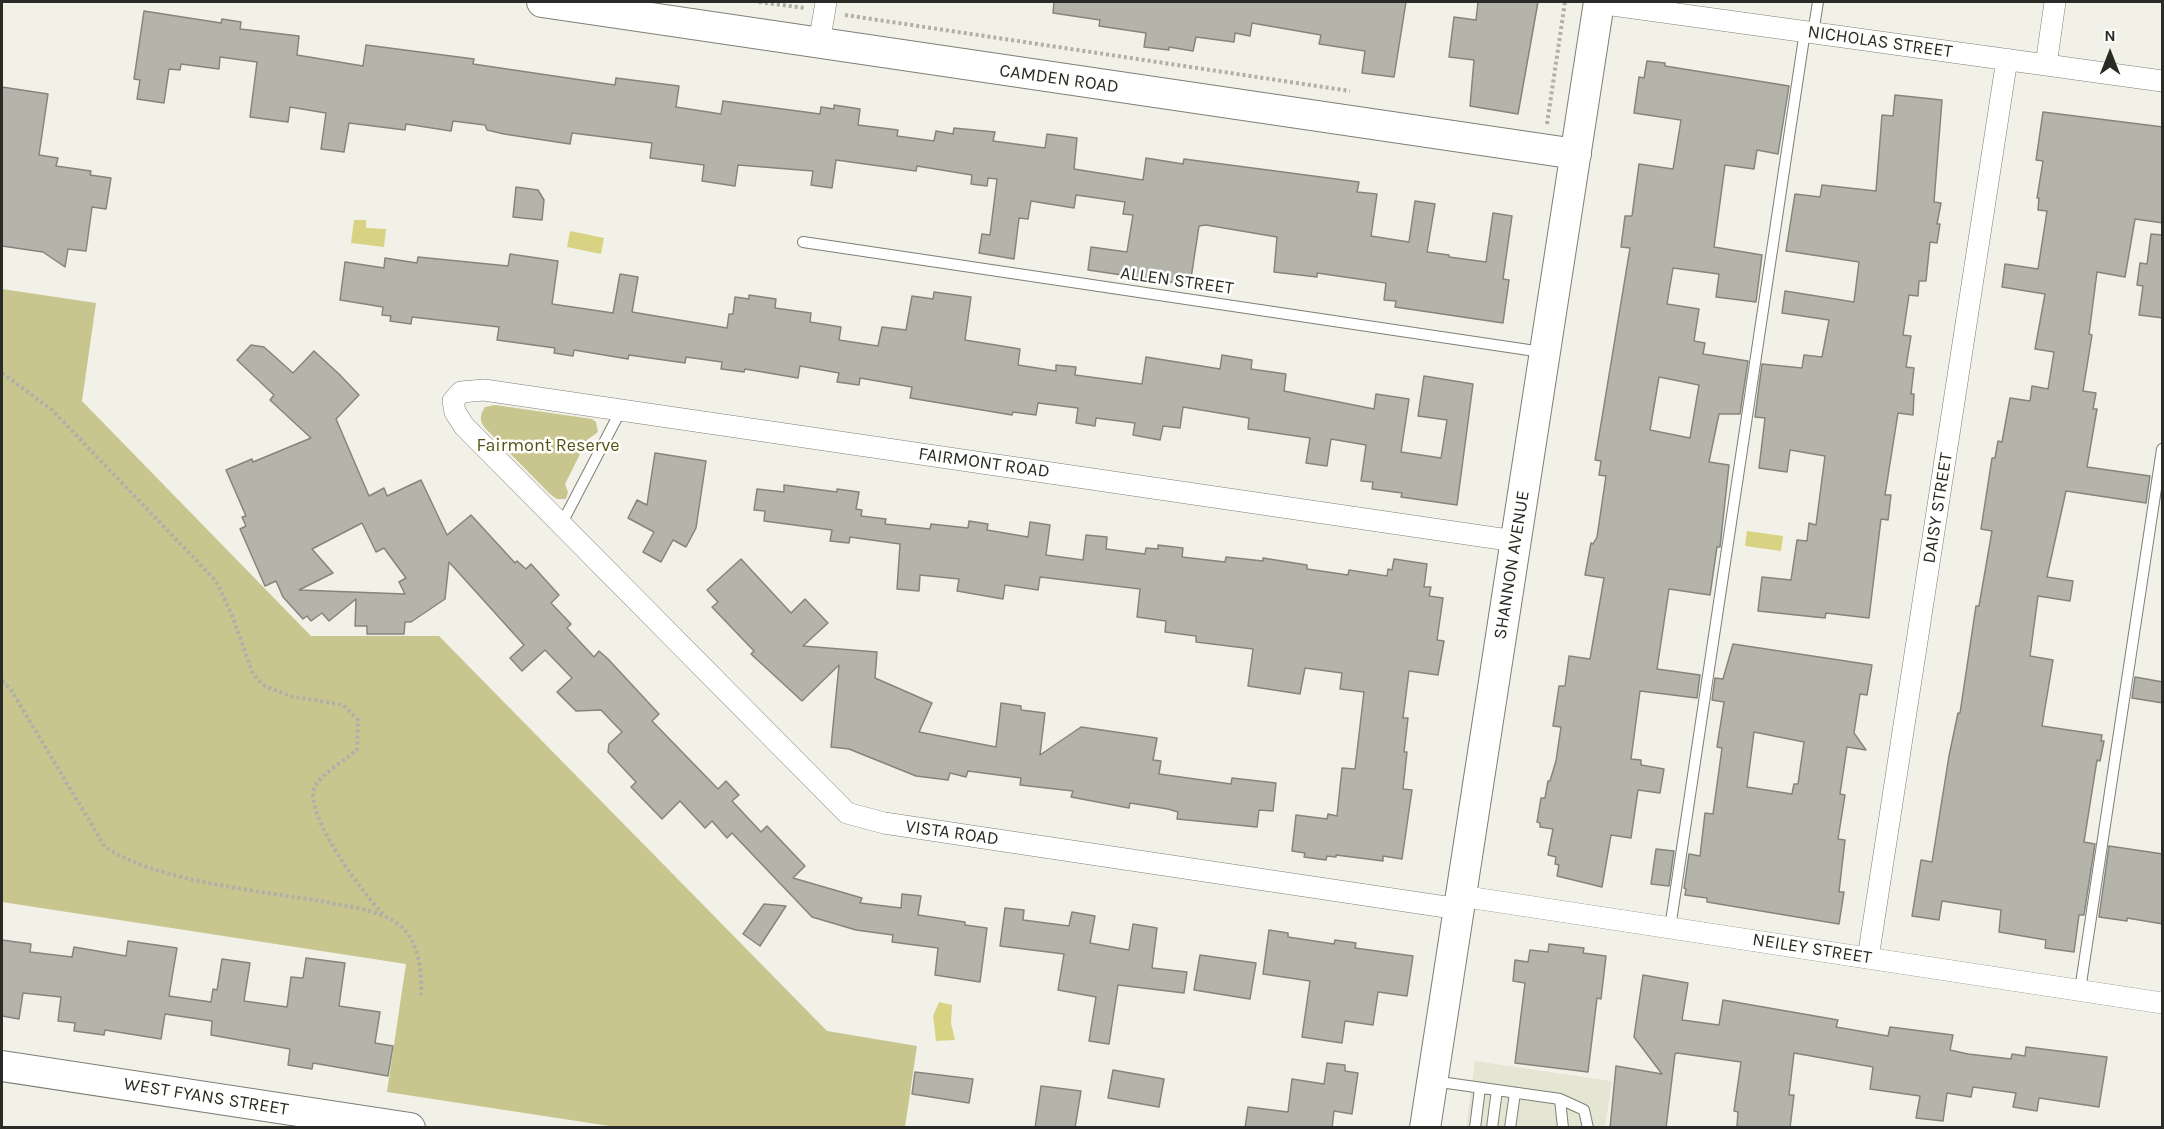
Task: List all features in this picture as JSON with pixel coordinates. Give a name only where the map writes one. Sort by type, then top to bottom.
[{"type":"street","name":"CAMDEN ROAD","points":[[542,2],[1576,154]]},
{"type":"street","name":"NICHOLAS STREET","points":[[1598,2],[2163,81]]},
{"type":"street","name":"SHANNON AVENUE","points":[[1425,1128],[1598,2]]},
{"type":"street","points":[[2046,65],[2055,2]]},
{"type":"street","points":[[819,44],[825,6]]},
{"type":"street","name":"DAISY STREET","points":[[1868,958],[2007,59]]},
{"type":"street","name":"FAIRMONT ROAD","points":[[454,398],[461,392],[477,390],[1515,541]]},
{"type":"street","name":"VISTA ROAD","points":[[454,398],[455,412],[464,426],[847,813],[884,823],[1460,902]]},
{"type":"street","name":"NEILEY STREET","points":[[1460,902],[1670,928],[2163,1003]]},
{"type":"street","name":"WEST FYANS STREET","points":[[2,1066],[410,1128]]},
{"type":"lane","points":[[1670,928],[1809,32],[1818,2]]},
{"type":"lane","name":"ALLEN STREET","points":[[803,242],[1545,353]]},
{"type":"lane","points":[[561,525],[621,410]]},
{"type":"lane","points":[[2080,990],[2163,449]]},
{"type":"lane","points":[[1432,1081],[1560,1099],[1584,1110],[1588,1128]]},
{"type":"lane","points":[[1474,1128],[1480,1088]]},
{"type":"lane","points":[[1492,1128],[1497,1090]]},
{"type":"lane","points":[[1510,1128],[1515,1093]]},
{"type":"lane","points":[[1560,1099],[1563,1128]]},
{"type":"path","points":[[759,2],[825,6],[1360,93]]},
{"type":"path","points":[[1546,130],[1565,2]]},
{"type":"path","points":[[1535,119],[1547,121]]},
{"type":"path","points":[[2,373],[52,410],[216,580],[232,615],[252,674],[263,685],[290,696],[343,705],[358,720],[357,750],[315,785],[313,795],[316,811],[335,849],[371,902],[385,916]]},
{"type":"path","points":[[2,681],[10,688],[105,847],[117,855],[162,873],[340,905],[385,916],[401,925],[417,950],[422,978],[421,995]]},
{"type":"shaded area","points":[[354,220],[366,220],[366,228],[386,229],[384,247],[351,243]]},
{"type":"shaded area","points":[[570,231],[604,238],[601,254],[567,247]]},
{"type":"shaded area","points":[[1747,531],[1783,536],[1781,551],[1745,546]]},
{"type":"shaded area","points":[[939,1002],[952,1005],[951,1023],[955,1040],[936,1041],[933,1016]]},
{"type":"shaded area","points":[[1475,1061],[1612,1081],[1605,1127],[1466,1128]]},
{"type":"green space","points":[[2,289],[96,303],[82,401],[311,636],[439,636],[827,1031],[917,1046],[905,1127],[616,1127],[387,1092],[406,964],[2,902]]},
{"type":"green space","name":"Fairmont Reserve","points":[[495,405],[592,419],[596,422],[598,432],[587,440],[565,484],[568,492],[566,499],[557,499],[550,494],[485,428],[481,420],[482,413],[485,407]]},
{"type":"building","points":[[1054,2],[1406,2],[1394,77],[1362,73],[1365,51],[1319,44],[1321,35],[1252,23],[1250,36],[1235,33],[1234,42],[1196,37],[1193,51],[1169,47],[1169,50],[1144,47],[1146,33],[1099,26],[1100,20],[1053,13]]},
{"type":"building","points":[[1478,2],[1538,2],[1518,114],[1470,106],[1474,60],[1449,57],[1454,17],[1476,20]]},
{"type":"building","points":[[144,11],[221,23],[222,19],[241,22],[240,29],[299,36],[297,55],[363,66],[366,45],[474,59],[473,64],[615,85],[616,78],[679,86],[676,107],[721,114],[723,101],[820,114],[821,107],[834,109],[834,105],[860,109],[858,125],[898,130],[897,136],[934,141],[936,131],[953,134],[954,128],[995,132],[993,141],[1045,148],[1047,134],[1077,138],[1074,169],[1143,180],[1146,158],[1183,164],[1184,159],[1359,182],[1357,192],[1377,194],[1371,236],[1409,242],[1415,201],[1435,204],[1427,252],[1449,255],[1449,257],[1486,262],[1493,213],[1512,216],[1503,279],[1509,280],[1503,323],[1395,307],[1396,301],[1384,300],[1386,283],[1317,273],[1317,277],[1274,272],[1277,237],[1206,225],[1199,226],[1190,285],[1088,270],[1091,247],[1127,252],[1133,215],[1123,214],[1125,202],[1076,195],[1074,208],[1031,201],[1028,219],[1019,218],[1014,259],[979,253],[982,234],[990,235],[997,179],[988,178],[987,186],[971,184],[972,175],[917,166],[916,171],[836,160],[832,188],[811,185],[813,171],[738,165],[735,186],[702,181],[704,165],[650,158],[652,143],[572,133],[570,144],[504,134],[487,130],[485,125],[453,121],[451,131],[406,124],[405,130],[349,123],[344,152],[321,149],[326,113],[290,107],[288,122],[250,117],[257,62],[220,57],[219,69],[181,64],[180,70],[169,69],[164,103],[137,99],[140,80],[134,79]]},
{"type":"building","points":[[1647,61],[1665,63],[1665,66],[1789,86],[1778,154],[1757,150],[1754,169],[1725,165],[1714,247],[1762,255],[1756,302],[1716,297],[1719,274],[1673,268],[1667,304],[1699,309],[1694,341],[1705,343],[1703,354],[1748,361],[1740,414],[1719,414],[1709,462],[1729,465],[1720,547],[1717,547],[1710,595],[1669,589],[1657,669],[1700,675],[1697,698],[1640,691],[1631,759],[1641,760],[1641,765],[1664,769],[1660,793],[1638,790],[1631,838],[1611,835],[1602,887],[1557,876],[1559,865],[1555,864],[1556,857],[1548,855],[1553,829],[1540,827],[1540,823],[1537,822],[1541,798],[1545,798],[1548,781],[1550,781],[1556,761],[1561,727],[1553,726],[1559,686],[1565,686],[1569,656],[1590,659],[1604,578],[1585,575],[1591,543],[1593,544],[1597,537],[1606,476],[1599,475],[1601,461],[1595,460],[1630,248],[1621,247],[1625,216],[1632,216],[1639,164],[1673,169],[1681,120],[1634,113],[1639,77],[1644,78]],"holes":[[[1659,377],[1699,385],[1690,438],[1650,430]]]},
{"type":"building","points":[[2,87],[48,94],[39,155],[58,158],[56,166],[91,171],[90,175],[111,178],[106,209],[92,207],[86,251],[68,249],[65,267],[43,252],[2,246]]},
{"type":"building","points":[[1895,95],[1942,100],[1934,202],[1941,203],[1937,224],[1940,224],[1937,243],[1930,242],[1926,281],[1919,281],[1918,296],[1909,295],[1903,335],[1911,336],[1906,367],[1914,368],[1911,394],[1914,394],[1913,415],[1898,413],[1885,495],[1891,495],[1888,520],[1881,519],[1869,618],[1826,613],[1825,618],[1758,611],[1762,577],[1791,580],[1797,540],[1807,541],[1809,523],[1816,525],[1825,456],[1790,450],[1787,472],[1759,468],[1765,418],[1755,417],[1762,364],[1802,368],[1804,355],[1822,357],[1829,320],[1782,313],[1785,291],[1854,302],[1859,262],[1786,251],[1795,194],[1820,197],[1822,185],[1876,191],[1882,115],[1893,116]]},
{"type":"building","points":[[2043,112],[2163,127],[2163,223],[2135,219],[2125,277],[2097,272],[2089,334],[2092,335],[2083,391],[2096,393],[2093,409],[2097,409],[2087,467],[2150,476],[2146,503],[2066,491],[2047,577],[2073,581],[2070,601],[2038,596],[2030,656],[2053,660],[2042,726],[2102,735],[2101,741],[2104,741],[2100,761],[2097,760],[2084,842],[2095,844],[2084,915],[2079,915],[2074,952],[2045,948],[2046,940],[1999,932],[2001,910],[1942,901],[1939,920],[1912,916],[1921,860],[1932,862],[1949,756],[1958,713],[1960,713],[1976,606],[1979,606],[1992,531],[1981,529],[1992,458],[1995,458],[1998,441],[2002,442],[2010,398],[2030,401],[2032,386],[2048,389],[2054,352],[2035,349],[2045,294],[2002,287],[2005,264],[2038,269],[2047,211],[2038,210],[2039,198],[2037,198],[2043,161],[2036,160]]},
{"type":"building","points":[[516,187],[538,190],[544,200],[542,220],[513,217]]},
{"type":"building","points":[[2151,234],[2163,235],[2163,318],[2139,315],[2143,286],[2137,285],[2140,263],[2147,264]]},
{"type":"building","points":[[510,254],[558,261],[552,304],[613,313],[620,274],[638,277],[632,312],[727,328],[729,314],[733,314],[735,297],[749,299],[749,295],[776,299],[775,308],[811,313],[810,322],[841,327],[839,340],[878,346],[882,327],[906,330],[912,296],[933,299],[934,292],[971,297],[965,340],[1020,349],[1018,365],[1056,371],[1056,365],[1076,367],[1075,375],[1142,384],[1146,357],[1220,369],[1222,355],[1252,360],[1251,369],[1286,374],[1284,391],[1374,409],[1376,394],[1409,399],[1401,452],[1441,458],[1447,420],[1418,416],[1424,376],[1473,384],[1457,505],[1401,497],[1402,493],[1372,489],[1373,482],[1361,481],[1366,445],[1331,439],[1327,466],[1306,463],[1310,438],[1248,429],[1249,418],[1183,407],[1180,428],[1163,426],[1160,440],[1133,435],[1135,423],[1096,418],[1095,426],[1076,423],[1078,408],[1038,403],[1036,415],[1013,412],[1012,415],[910,398],[912,387],[860,378],[859,385],[837,382],[839,373],[800,366],[798,378],[745,369],[744,372],[721,369],[722,362],[686,357],[685,363],[629,355],[628,359],[574,350],[573,356],[554,353],[555,348],[497,340],[499,327],[412,317],[411,324],[390,321],[391,316],[382,315],[383,307],[340,300],[345,262],[384,268],[385,258],[417,263],[418,257],[508,266]]},
{"type":"building","points":[[251,345],[264,347],[293,373],[314,351],[359,395],[336,419],[369,496],[384,488],[387,496],[421,480],[447,535],[471,515],[515,563],[517,561],[526,569],[531,564],[559,595],[551,603],[571,624],[567,628],[594,657],[599,651],[608,659],[659,714],[652,721],[718,789],[726,781],[739,795],[732,801],[761,832],[767,826],[805,866],[793,878],[862,898],[860,903],[901,908],[902,894],[921,896],[918,915],[965,922],[965,925],[987,928],[980,982],[935,975],[938,948],[892,942],[893,935],[856,930],[812,917],[732,833],[727,838],[712,821],[705,828],[680,801],[662,819],[631,787],[636,782],[608,752],[609,744],[622,732],[601,710],[576,711],[557,692],[572,678],[545,650],[522,671],[510,658],[524,645],[449,562],[445,599],[411,622],[405,622],[404,634],[367,634],[367,626],[355,626],[356,599],[329,621],[322,613],[311,621],[307,616],[303,619],[283,597],[276,581],[265,586],[240,529],[246,526],[242,517],[246,516],[226,470],[252,459],[253,462],[311,438],[270,400],[274,395],[237,360]],"holes":[[[362,523],[376,552],[384,548],[406,578],[399,582],[405,594],[299,590],[333,573],[312,549]]]},
{"type":"building","points":[[655,453],[706,461],[696,528],[686,547],[673,540],[661,562],[643,552],[654,532],[628,518],[637,500],[647,505]]},
{"type":"building","points":[[784,485],[837,492],[837,489],[859,492],[856,509],[862,510],[861,516],[886,519],[885,524],[930,529],[931,524],[968,528],[969,521],[988,524],[987,530],[1028,537],[1030,522],[1050,525],[1046,555],[1083,560],[1086,535],[1107,537],[1106,549],[1145,554],[1146,548],[1158,549],[1158,545],[1183,548],[1182,557],[1225,562],[1226,557],[1263,561],[1263,558],[1307,565],[1307,569],[1348,575],[1349,570],[1387,576],[1388,569],[1392,570],[1394,559],[1427,564],[1424,587],[1431,587],[1429,596],[1443,598],[1437,640],[1444,641],[1438,675],[1409,671],[1403,718],[1408,718],[1403,789],[1412,790],[1402,859],[1383,856],[1383,861],[1336,855],[1336,857],[1327,856],[1326,860],[1304,857],[1305,853],[1292,851],[1296,815],[1327,819],[1328,814],[1337,816],[1342,768],[1355,769],[1364,692],[1340,689],[1342,673],[1305,668],[1300,694],[1248,686],[1253,649],[1196,642],[1196,636],[1165,632],[1166,621],[1137,617],[1140,589],[1040,577],[1038,590],[1005,585],[1003,599],[957,591],[959,579],[920,575],[919,591],[897,589],[900,544],[850,537],[849,543],[830,541],[832,530],[764,521],[765,511],[754,510],[757,489],[784,492]]},
{"type":"building","points":[[741,559],[791,613],[805,599],[828,623],[803,646],[877,652],[875,678],[932,703],[919,732],[996,747],[1001,703],[1021,706],[1021,710],[1045,713],[1040,755],[1081,727],[1157,738],[1153,760],[1161,761],[1159,774],[1231,784],[1232,778],[1276,783],[1273,811],[1259,810],[1257,827],[1177,819],[1178,812],[1168,809],[1130,803],[1129,808],[1071,797],[1073,791],[1020,785],[1021,778],[968,771],[966,777],[950,773],[948,780],[916,776],[849,749],[831,747],[839,665],[802,701],[751,654],[754,651],[712,607],[718,602],[707,590]]},
{"type":"building","points":[[1733,644],[1872,665],[1867,695],[1860,694],[1854,733],[1866,750],[1847,747],[1840,794],[1845,795],[1838,839],[1845,840],[1839,892],[1844,892],[1839,924],[1707,902],[1707,898],[1685,895],[1689,854],[1700,856],[1705,813],[1713,814],[1722,748],[1717,747],[1724,702],[1712,700],[1715,678],[1723,679]],"holes":[[[1754,732],[1804,742],[1798,784],[1794,784],[1792,794],[1747,787]]]},
{"type":"building","points":[[2135,677],[2163,682],[2163,703],[2132,698]]},
{"type":"building","points":[[2109,846],[2163,854],[2163,924],[2127,918],[2127,921],[2099,917]]},
{"type":"building","points":[[1656,849],[1674,851],[1669,886],[1651,884]]},
{"type":"building","points":[[764,904],[786,906],[760,946],[743,934]]},
{"type":"building","points":[[1005,908],[1024,910],[1023,920],[1069,926],[1072,912],[1095,916],[1090,943],[1129,950],[1133,924],[1157,928],[1152,968],[1187,972],[1184,993],[1118,985],[1109,1044],[1089,1041],[1096,997],[1058,990],[1064,954],[1000,946]]},
{"type":"building","points":[[1269,930],[1288,933],[1288,937],[1334,944],[1335,940],[1356,943],[1355,948],[1413,956],[1407,996],[1378,992],[1373,1025],[1345,1021],[1342,1043],[1302,1037],[1310,981],[1263,974]]},
{"type":"building","points":[[2,940],[31,944],[30,952],[72,957],[74,947],[126,956],[128,941],[177,948],[169,996],[211,1002],[213,989],[217,990],[222,959],[250,963],[244,1001],[287,1007],[291,977],[303,978],[306,958],[345,963],[339,1006],[380,1012],[375,1043],[393,1046],[388,1076],[313,1063],[312,1069],[288,1065],[290,1049],[211,1035],[212,1021],[165,1014],[161,1039],[105,1030],[104,1035],[74,1031],[75,1023],[58,1021],[61,997],[23,993],[19,1019],[2,1016]]},
{"type":"building","points":[[1549,944],[1584,948],[1583,953],[1606,956],[1601,999],[1597,998],[1588,1072],[1515,1063],[1525,983],[1513,981],[1515,960],[1528,962],[1530,950],[1548,952]]},
{"type":"building","points":[[1200,955],[1256,963],[1250,999],[1194,990]]},
{"type":"building","points":[[1643,975],[1688,983],[1682,1020],[1719,1025],[1723,1000],[1838,1020],[1836,1027],[1888,1036],[1890,1027],[1953,1035],[1950,1050],[1968,1054],[2011,1059],[2012,1054],[2025,1056],[2026,1047],[2107,1057],[2099,1107],[2039,1098],[2037,1111],[2013,1107],[2016,1093],[1973,1087],[1971,1097],[1947,1093],[1943,1121],[1916,1118],[1920,1096],[1870,1089],[1873,1067],[1794,1053],[1789,1095],[1794,1095],[1790,1128],[1746,1128],[1737,1126],[1738,1112],[1734,1111],[1741,1062],[1677,1053],[1675,1054],[1666,1128],[1610,1128],[1616,1066],[1662,1074],[1634,1037]]},
{"type":"building","points":[[1327,1063],[1345,1065],[1345,1071],[1358,1073],[1352,1114],[1334,1111],[1332,1128],[1245,1128],[1248,1107],[1288,1112],[1292,1079],[1324,1084]]},
{"type":"building","points":[[1113,1070],[1164,1079],[1159,1107],[1108,1098]]},
{"type":"building","points":[[915,1072],[973,1079],[969,1103],[912,1094]]},
{"type":"building","points":[[1041,1086],[1081,1091],[1075,1128],[1035,1128]]}]
